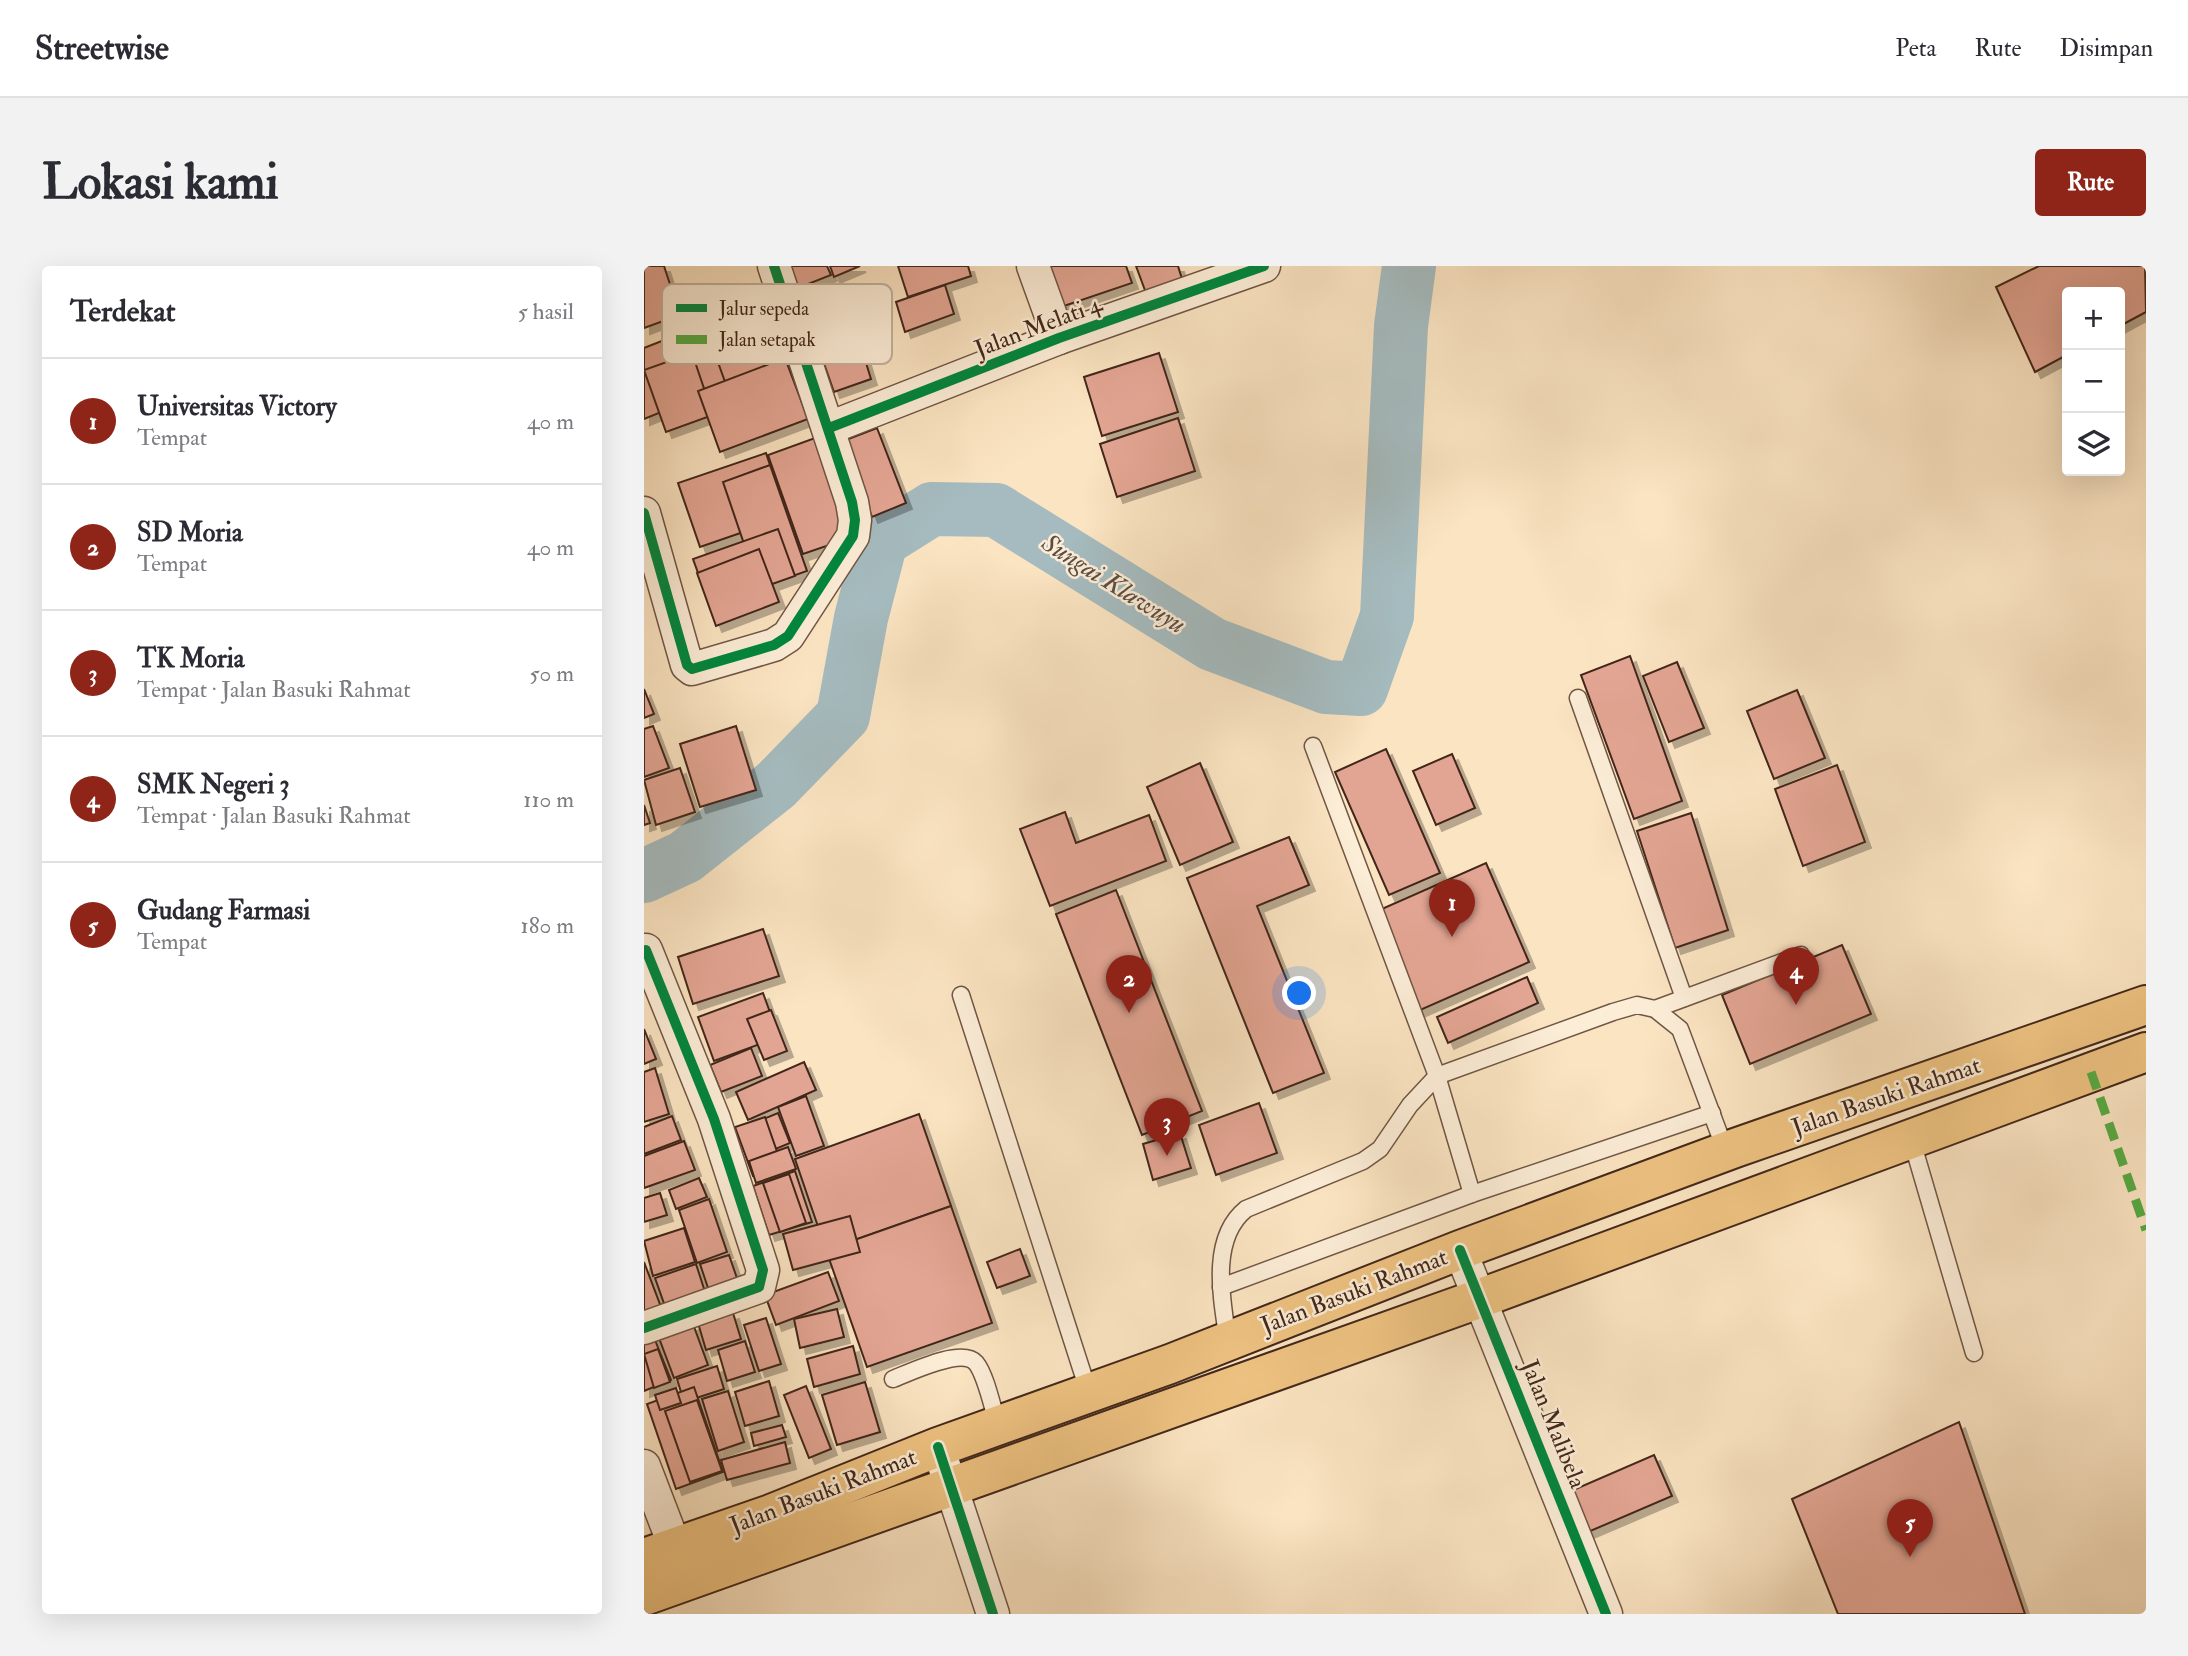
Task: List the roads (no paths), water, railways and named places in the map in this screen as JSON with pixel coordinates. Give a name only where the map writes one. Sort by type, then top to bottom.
[{"type":"highway","name":"Jalan Basuki Rahmat","points":[[659,1552],[771,1514],[938,1447],[1228,1341],[1460,1250],[1726,1152],[2146,1005]]},
{"type":"highway","name":"Jalan Basuki Rahmat","points":[[644,1596],[1481,1298],[2146,1052]]},
{"type":"street","points":[[774,266],[780,284]]},
{"type":"street","points":[[1033,266],[1059,338]]},
{"type":"street","name":"Jalan Melati 4","points":[[829,428],[1059,338],[1264,266]]},
{"type":"street","points":[[644,513],[689,668],[774,645],[788,636],[853,536],[854,512],[807,364]]},
{"type":"street","points":[[644,1328],[759,1287],[763,1270],[714,1119],[646,950]]},
{"type":"street","name":"Jalan Malibela","points":[[1460,1250],[1606,1614]]},
{"type":"street","points":[[938,1447],[993,1614]]},
{"type":"street","points":[[644,1466],[659,1552]]},
{"type":"lane","points":[[1578,698],[1684,998]]},
{"type":"lane","points":[[1313,746],[1437,1076],[1472,1194]]},
{"type":"lane","points":[[1654,1009],[1801,956]]},
{"type":"lane","points":[[961,995],[1089,1393]]},
{"type":"lane","points":[[1228,1341],[1221,1287],[1225,1243],[1238,1215],[1246,1209],[1363,1161],[1380,1149],[1410,1105],[1437,1076],[1614,1012],[1637,1005],[1654,1009],[1680,1029],[1726,1152]]},
{"type":"lane","points":[[1221,1287],[1472,1194],[1712,1113]]},
{"type":"lane","points":[[1911,1138],[1974,1353]]},
{"type":"lane","points":[[893,1379],[957,1356],[971,1359],[979,1369],[998,1425]]},
{"type":"waterway","name":"Sungai Klawuyu","points":[[644,876],[685,857],[776,785],[843,716],[861,618],[881,541],[932,509],[996,510],[1212,644],[1326,687],[1361,689],[1387,616],[1401,326],[1409,266]]},
{"type":"place","name":"Universitas Victory","points":[[1452,937]]},
{"type":"place","name":"SMK Negeri 3","points":[[1796,1005]]},
{"type":"place","name":"SD Moria","points":[[1129,1013]]},
{"type":"place","name":"TK Moria","points":[[1167,1156]]},
{"type":"place","name":"Gudang Farmasi","points":[[1910,1557]]}]
